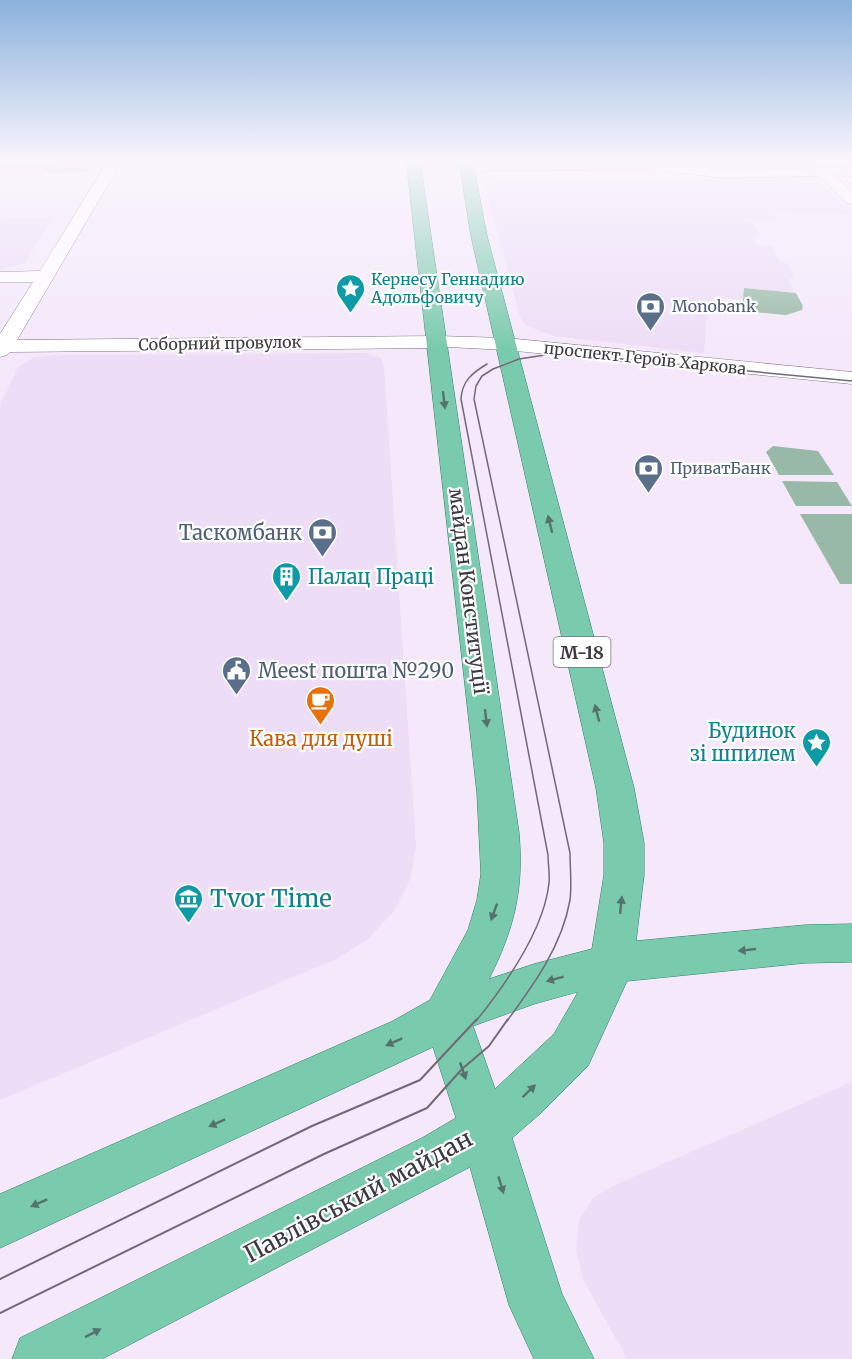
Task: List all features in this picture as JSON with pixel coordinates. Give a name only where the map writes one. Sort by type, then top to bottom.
[{"type":"main road","name":"майдан Конституції","points":[[422,222],[496,793],[502,865],[498,902],[485,937],[446,1015]]},
{"type":"main road","name":"М-18","points":[[476,222],[617,799],[624,843],[624,876],[612,963]]},
{"type":"main road","points":[[0,1221],[409,1036],[446,1015],[534,984],[612,963],[805,944],[852,943]]},
{"type":"main road","name":"Павлівський майдан","points":[[41,1359],[440,1156],[484,1129],[524,1096],[571,1050],[594,1006],[612,963]]},
{"type":"main road","points":[[446,1015],[484,1129],[537,1305],[565,1359]]},
{"type":"street","points":[[1,349],[78,222]]},
{"type":"street","points":[[0,277],[45,276]]},
{"type":"street","name":"Соборний провулок","points":[[1,349],[358,341],[437,342]]},
{"type":"street","name":"проспект Героїв Харкова","points":[[437,342],[506,344],[852,378]]},
{"type":"shaded area","points":[[0,222],[50,222],[25,263],[0,270]]},
{"type":"shaded area","points":[[495,222],[754,223],[761,238],[753,238],[757,245],[772,246],[780,263],[787,263],[794,278],[788,279],[796,293],[744,288],[743,300],[713,297],[706,323],[704,353],[553,336],[525,325],[519,314]]},
{"type":"shaded area","points":[[366,353],[381,358],[384,367],[416,847],[410,880],[394,911],[367,940],[336,959],[0,1100],[0,405],[18,367],[35,357],[59,355]]},
{"type":"shaded area","points":[[852,1082],[852,1359],[627,1359],[584,1281],[576,1251],[579,1220],[594,1197],[619,1183]]},
{"type":"green space","points":[[744,288],[796,293],[803,306],[802,310],[786,315],[742,311]]},
{"type":"green space","points":[[773,446],[818,451],[834,475],[779,475],[766,452]]},
{"type":"green space","points":[[782,481],[837,482],[852,506],[796,506]]},
{"type":"green space","points":[[800,514],[852,514],[852,584],[840,584]]},
{"type":"tram line","points":[[507,1021],[537,979],[561,933],[570,900],[570,853],[474,399],[476,386],[482,376],[493,369],[519,359],[558,353],[852,381]]},
{"type":"tram line","points":[[476,1021],[522,956],[540,920],[549,880],[548,855],[461,399],[463,387],[469,378],[487,364]]},
{"type":"tram line","points":[[0,1279],[312,1126],[420,1080],[477,1019]]},
{"type":"tram line","points":[[0,1313],[324,1154],[427,1108],[462,1069],[489,1046],[508,1019]]},
{"type":"place","name":"Кернесу Геннадию Адольфовичу","points":[[350,314]]},
{"type":"place","name":"Monobank","points":[[651,332]]},
{"type":"place","name":"ПриватБанк","points":[[649,494]]},
{"type":"place","name":"Таскомбанк","points":[[323,558]]},
{"type":"place","name":"Палац Праці","points":[[287,602]]},
{"type":"place","name":"Meest пошта №290","points":[[237,696]]},
{"type":"place","name":"Кава для душі","points":[[321,726]]},
{"type":"place","name":"Будинок зі шпилем","points":[[817,768]]},
{"type":"place","name":"Tvor Time","points":[[189,924]]}]
